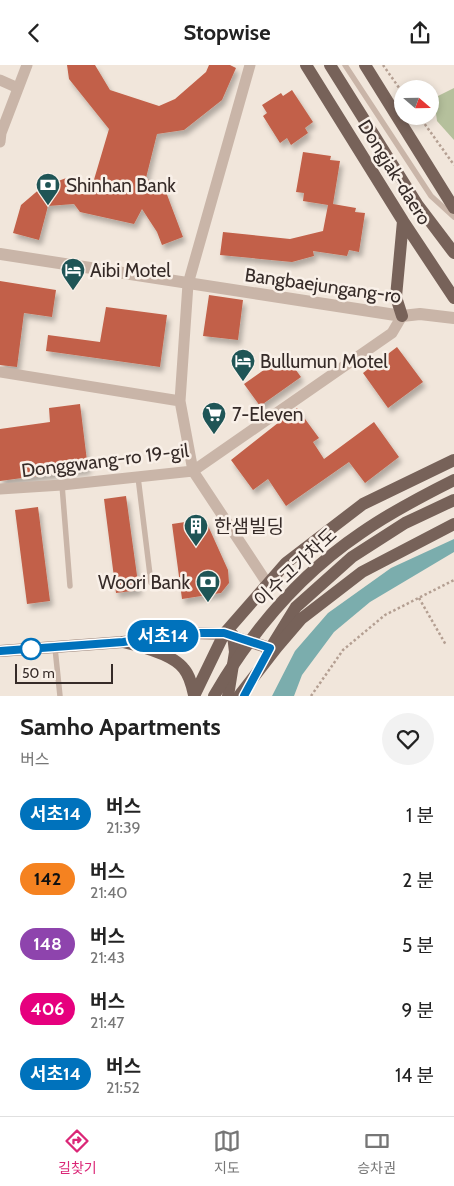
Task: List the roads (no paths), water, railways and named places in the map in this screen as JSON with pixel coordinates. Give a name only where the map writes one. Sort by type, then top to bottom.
[{"type":"main road","name":"Dongjak-daero","points":[[306,65],[403,221],[454,298]]},
{"type":"main road","name":"Dongjak-daero","points":[[330,65],[417,204],[454,253]]},
{"type":"main road","name":"Dongjak-daero","points":[[365,65],[454,208]]},
{"type":"main road","points":[[402,316],[396,297],[403,221]]},
{"type":"main road","points":[[194,695],[228,635],[267,583],[286,563],[363,504],[454,460]]},
{"type":"main road","name":"이수고가차도","points":[[214,696],[227,673],[259,627],[292,591],[325,560],[361,533],[410,502],[454,480]]},
{"type":"main road","points":[[244,696],[270,648],[296,607],[352,557],[405,523],[454,500]]},
{"type":"main road","points":[[239,696],[301,619],[362,572],[454,524]]},
{"type":"main road","points":[[0,651],[123,642],[190,633],[228,635],[270,648]]},
{"type":"main road","points":[[228,635],[235,644],[234,667],[228,696]]},
{"type":"main road","points":[[123,642],[146,648],[179,663],[184,669],[194,695]]},
{"type":"street","points":[[0,136],[27,65]]},
{"type":"street","points":[[250,65],[188,284],[180,401],[193,471],[267,583]]},
{"type":"street","points":[[0,80],[18,87]]},
{"type":"street","name":"Bangbaejungang-ro","points":[[0,254],[402,316],[420,314],[454,319]]},
{"type":"street","name":"Donggwang-ro 19-gil","points":[[0,489],[62,485],[193,471],[392,333],[402,316]]},
{"type":"street","points":[[0,372],[180,401]]},
{"type":"lane","name":"Dongjak-daero","points":[[345,65],[431,196],[454,217]]},
{"type":"lane","points":[[138,477],[151,583]]},
{"type":"lane","points":[[62,485],[70,585]]},
{"type":"lane","points":[[55,648],[60,696]]},
{"type":"water","points":[[454,539],[454,552],[370,602],[334,632],[302,675],[294,696],[272,696],[295,651],[328,613],[391,568]]},
{"type":"place","name":"Shinhan Bank","points":[[48,206]]},
{"type":"place","name":"Aibi Motel","points":[[73,291]]},
{"type":"place","name":"Bullumun Motel","points":[[243,382]]},
{"type":"place","name":"7-Eleven","points":[[214,435]]},
{"type":"place","name":"한샘빌딩","points":[[196,547]]},
{"type":"place","name":"Woori Bank","points":[[208,603]]}]
